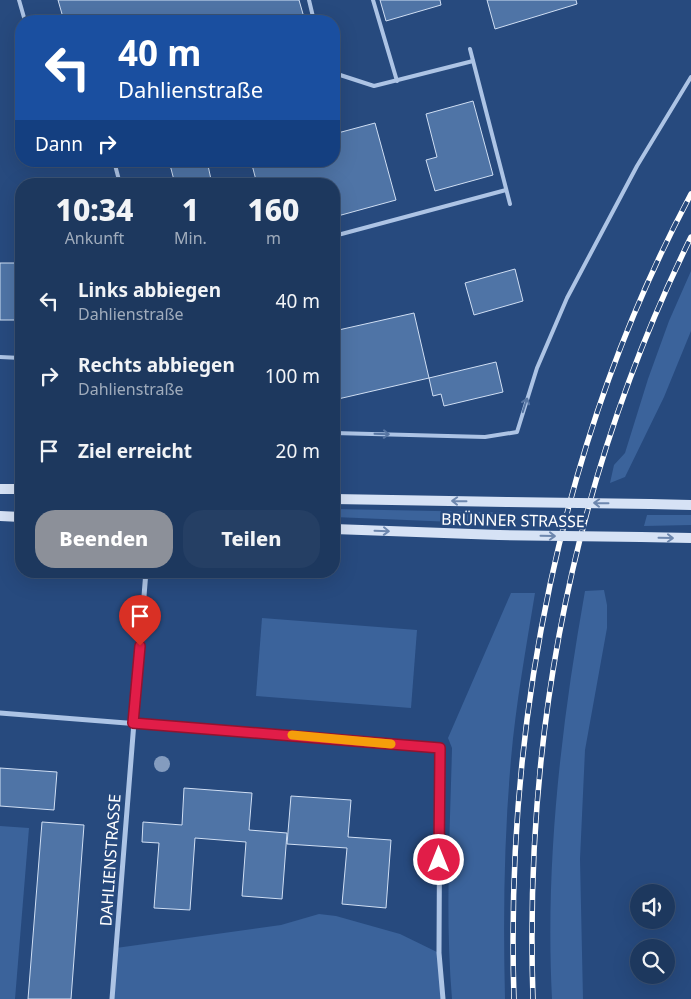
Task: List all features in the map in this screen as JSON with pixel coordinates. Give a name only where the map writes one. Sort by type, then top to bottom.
[{"type":"main road","points":[[0,489],[15,489]]},
{"type":"main road","name":"BRÜNNER STRASSE","points":[[340,499],[691,505]]},
{"type":"main road","points":[[0,516],[15,517]]},
{"type":"main road","name":"BRÜNNER STRASSE","points":[[340,529],[499,536],[691,538]]},
{"type":"street","name":"DAHLIENSTRASSE","points":[[112,999],[145,578]]},
{"type":"street","points":[[0,713],[440,748],[439,953],[443,999]]},
{"type":"lane","points":[[19,0],[23,15]]},
{"type":"lane","points":[[309,0],[313,15]]},
{"type":"lane","points":[[373,0],[397,81]]},
{"type":"lane","points":[[470,49],[510,204]]},
{"type":"lane","points":[[340,75],[374,86],[473,61]]},
{"type":"lane","points":[[340,433],[485,437],[517,432],[537,368],[567,298],[637,166],[691,76]]},
{"type":"lane","points":[[340,234],[506,190]]},
{"type":"lane","points":[[0,357],[15,358]]},
{"type":"shaded area","points":[[691,271],[691,331],[664,397],[625,477],[610,483],[614,465],[625,453],[648,379],[669,321]]},
{"type":"shaded area","points":[[340,509],[505,513],[502,524],[340,517]]},
{"type":"shaded area","points":[[647,515],[691,515],[691,525],[644,526]]},
{"type":"shaded area","points":[[604,590],[607,605],[607,628],[585,750],[580,859],[583,999],[552,999],[550,948],[551,896],[553,845],[562,743],[585,591]]},
{"type":"shaded area","points":[[511,593],[535,593],[511,759],[505,879],[505,999],[452,999],[448,905],[452,748],[448,738]]},
{"type":"shaded area","points":[[262,618],[417,630],[411,708],[256,696]]},
{"type":"shaded area","points":[[0,826],[29,828],[15,999],[0,999]]},
{"type":"shaded area","points":[[319,914],[336,916],[400,934],[439,953],[443,999],[112,999],[116,948],[281,925]]},
{"type":"building","points":[[58,0],[299,0],[303,15],[62,15]]},
{"type":"building","points":[[380,0],[440,0],[441,5],[386,21]]},
{"type":"building","points":[[487,0],[576,0],[577,4],[495,29]]},
{"type":"building","points":[[473,101],[493,175],[435,191],[426,160],[437,157],[426,114]]},
{"type":"building","points":[[375,123],[396,200],[340,215],[340,178],[255,178],[253,167],[340,167],[340,132]]},
{"type":"building","points":[[171,167],[208,167],[211,178],[173,178]]},
{"type":"building","points":[[0,263],[15,263],[15,320],[0,320]]},
{"type":"building","points":[[515,269],[523,301],[474,315],[465,283]]},
{"type":"building","points":[[414,313],[429,378],[340,399],[340,330]]},
{"type":"building","points":[[496,362],[503,392],[444,406],[441,394],[433,396],[429,378]]},
{"type":"building","points":[[0,768],[57,772],[54,810],[0,806]]},
{"type":"building","points":[[184,788],[252,793],[249,830],[287,833],[282,899],[242,896],[246,842],[195,838],[190,910],[154,908],[159,843],[142,842],[143,822],[182,825]]},
{"type":"building","points":[[291,796],[351,800],[348,837],[391,840],[386,908],[342,904],[347,848],[287,844]]},
{"type":"building","points":[[42,822],[84,825],[71,999],[28,999]]},
{"type":"railway","points":[[514,999],[514,895],[519,791],[532,687],[550,585],[575,484],[607,385],[645,288],[691,194]]},
{"type":"railway","points":[[533,999],[532,899],[537,801],[548,704],[564,608],[587,513],[615,420],[650,328],[691,237]]},
{"type":"slow traffic","points":[[292,735],[391,744]]},
{"type":"route","points":[[140,646],[133,723],[440,748],[439,860]]}]
